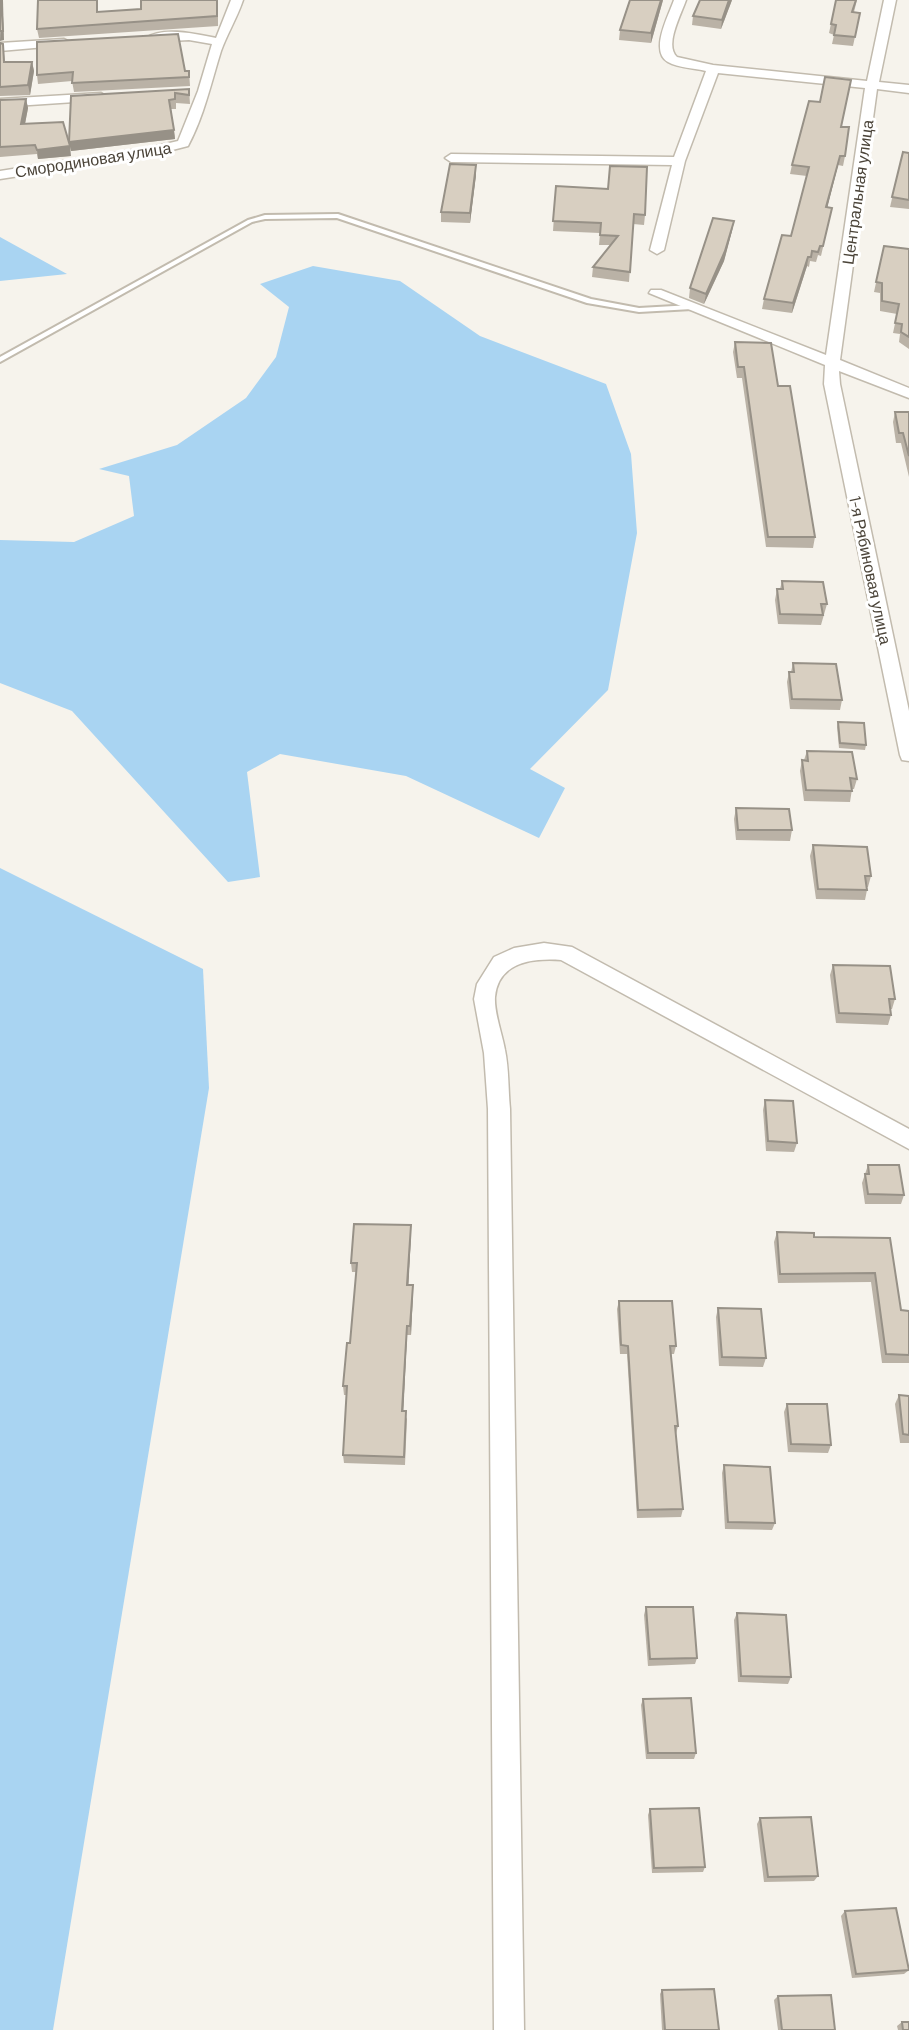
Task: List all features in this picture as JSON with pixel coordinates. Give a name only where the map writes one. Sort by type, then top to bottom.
[{"type":"street","points":[[140,38],[189,36],[219,42],[237,0]]},
{"type":"street","points":[[680,0],[666,39],[665,51],[669,57],[681,63],[713,69],[909,89]]},
{"type":"street","name":"Центральная улица","points":[[832,384],[831,362],[872,85],[890,0]]},
{"type":"street","points":[[0,47],[84,42]]},
{"type":"street","name":"Смородиновая улица","points":[[0,175],[177,146],[184,141],[198,94],[219,42]]},
{"type":"street","points":[[657,250],[679,161],[713,69]]},
{"type":"street","points":[[0,103],[109,96]]},
{"type":"street","points":[[451,158],[679,161]]},
{"type":"street","points":[[656,293],[909,393]]},
{"type":"street","name":"1-я Рябиновая улица","points":[[832,384],[909,755]]},
{"type":"street","points":[[509,2030],[499,1109],[495,1053],[484,999],[488,984],[501,963],[514,956],[544,951],[565,953],[909,1140]]},
{"type":"lane","points":[[0,360],[250,221],[265,217],[338,216],[590,301],[639,310],[692,307]]},
{"type":"water","points":[[0,237],[67,274],[0,281]]},
{"type":"water","points":[[313,266],[400,281],[480,336],[606,384],[631,454],[637,533],[608,690],[530,769],[565,788],[539,838],[406,776],[280,754],[247,772],[260,877],[228,882],[72,711],[0,683],[0,540],[74,542],[134,516],[129,476],[99,469],[177,445],[246,398],[276,357],[289,307],[260,284]]},
{"type":"water","points":[[0,868],[203,969],[209,1088],[53,2030],[0,2030]]},
{"type":"building","points":[[1,0],[3,31],[0,31]]},
{"type":"building","points":[[38,0],[97,0],[97,12],[141,9],[141,0],[217,0],[217,16],[37,29]]},
{"type":"building","points":[[630,0],[661,0],[651,33],[620,30]]},
{"type":"building","points":[[700,0],[729,0],[722,20],[693,16]]},
{"type":"building","points":[[836,0],[856,0],[852,12],[860,13],[855,37],[834,35],[836,25],[831,24]]},
{"type":"building","points":[[178,34],[185,71],[189,71],[189,77],[72,83],[73,72],[37,75],[37,42]]},
{"type":"building","points":[[0,43],[3,44],[4,62],[32,62],[28,85],[0,87]]},
{"type":"building","points":[[825,77],[851,80],[841,127],[849,127],[845,156],[840,156],[826,207],[832,208],[823,246],[820,246],[818,252],[812,251],[811,257],[808,257],[793,303],[764,299],[782,235],[791,236],[809,167],[792,165],[809,101],[820,102]]},
{"type":"building","points":[[189,89],[189,95],[175,93],[175,99],[169,100],[174,130],[69,142],[71,96]]},
{"type":"building","points":[[26,99],[21,124],[63,122],[70,146],[37,150],[35,145],[0,147],[0,100]]},
{"type":"building","points":[[903,152],[909,153],[909,200],[892,197]]},
{"type":"building","points":[[450,164],[476,165],[470,213],[441,212]]},
{"type":"building","points":[[610,166],[647,167],[645,215],[634,214],[630,272],[593,267],[618,236],[600,235],[601,223],[553,221],[556,186],[608,189]]},
{"type":"building","points":[[713,218],[734,221],[725,251],[706,294],[690,288]]},
{"type":"building","points":[[884,246],[909,249],[909,337],[901,332],[902,324],[895,323],[899,304],[882,301],[882,283],[876,282]]},
{"type":"building","points":[[735,342],[771,343],[778,386],[790,386],[815,537],[768,537],[744,367],[738,367]]},
{"type":"building","points":[[895,412],[909,412],[909,456],[903,433],[899,433]]},
{"type":"building","points":[[782,581],[823,582],[827,604],[821,604],[823,615],[780,614],[777,589],[783,589]]},
{"type":"building","points":[[793,663],[836,664],[842,700],[792,699],[789,672],[794,672]]},
{"type":"building","points":[[838,722],[864,723],[866,745],[840,743]]},
{"type":"building","points":[[807,751],[852,752],[857,779],[850,778],[852,791],[806,790],[802,760],[808,761]]},
{"type":"building","points":[[736,808],[789,809],[792,830],[738,830]]},
{"type":"building","points":[[813,845],[867,847],[871,876],[865,876],[867,890],[818,889]]},
{"type":"building","points":[[833,965],[890,966],[895,999],[889,999],[891,1015],[839,1013]]},
{"type":"building","points":[[765,1100],[793,1101],[797,1143],[768,1141]]},
{"type":"building","points":[[868,1165],[899,1165],[904,1195],[868,1194],[865,1174],[869,1174]]},
{"type":"building","points":[[354,1224],[411,1225],[407,1285],[413,1285],[410,1326],[407,1326],[402,1411],[406,1411],[404,1457],[343,1455],[347,1386],[343,1386],[357,1263],[351,1263]]},
{"type":"building","points":[[777,1232],[814,1233],[814,1237],[890,1238],[901,1310],[909,1311],[909,1355],[886,1354],[875,1273],[780,1274]]},
{"type":"building","points":[[619,1301],[672,1301],[676,1346],[670,1346],[683,1509],[638,1510],[628,1346],[621,1345]]},
{"type":"building","points":[[718,1308],[761,1309],[766,1358],[722,1357]]},
{"type":"building","points":[[899,1395],[909,1396],[909,1435],[903,1434]]},
{"type":"building","points":[[787,1404],[827,1404],[831,1445],[791,1444]]},
{"type":"building","points":[[724,1465],[770,1467],[775,1523],[728,1522]]},
{"type":"building","points":[[646,1607],[693,1607],[697,1658],[650,1659]]},
{"type":"building","points":[[737,1613],[786,1615],[791,1677],[741,1676]]},
{"type":"building","points":[[691,1698],[696,1753],[648,1753],[643,1699]]},
{"type":"building","points":[[699,1808],[705,1867],[654,1868],[650,1809]]},
{"type":"building","points":[[811,1817],[818,1876],[768,1877],[760,1818]]},
{"type":"building","points":[[896,1908],[909,1970],[856,1974],[845,1911]]},
{"type":"building","points":[[714,1989],[719,2030],[665,2030],[662,1990]]},
{"type":"building","points":[[831,1995],[835,2030],[782,2030],[778,1996]]},
{"type":"building","points":[[902,2022],[909,2022],[909,2030],[903,2030]]}]
